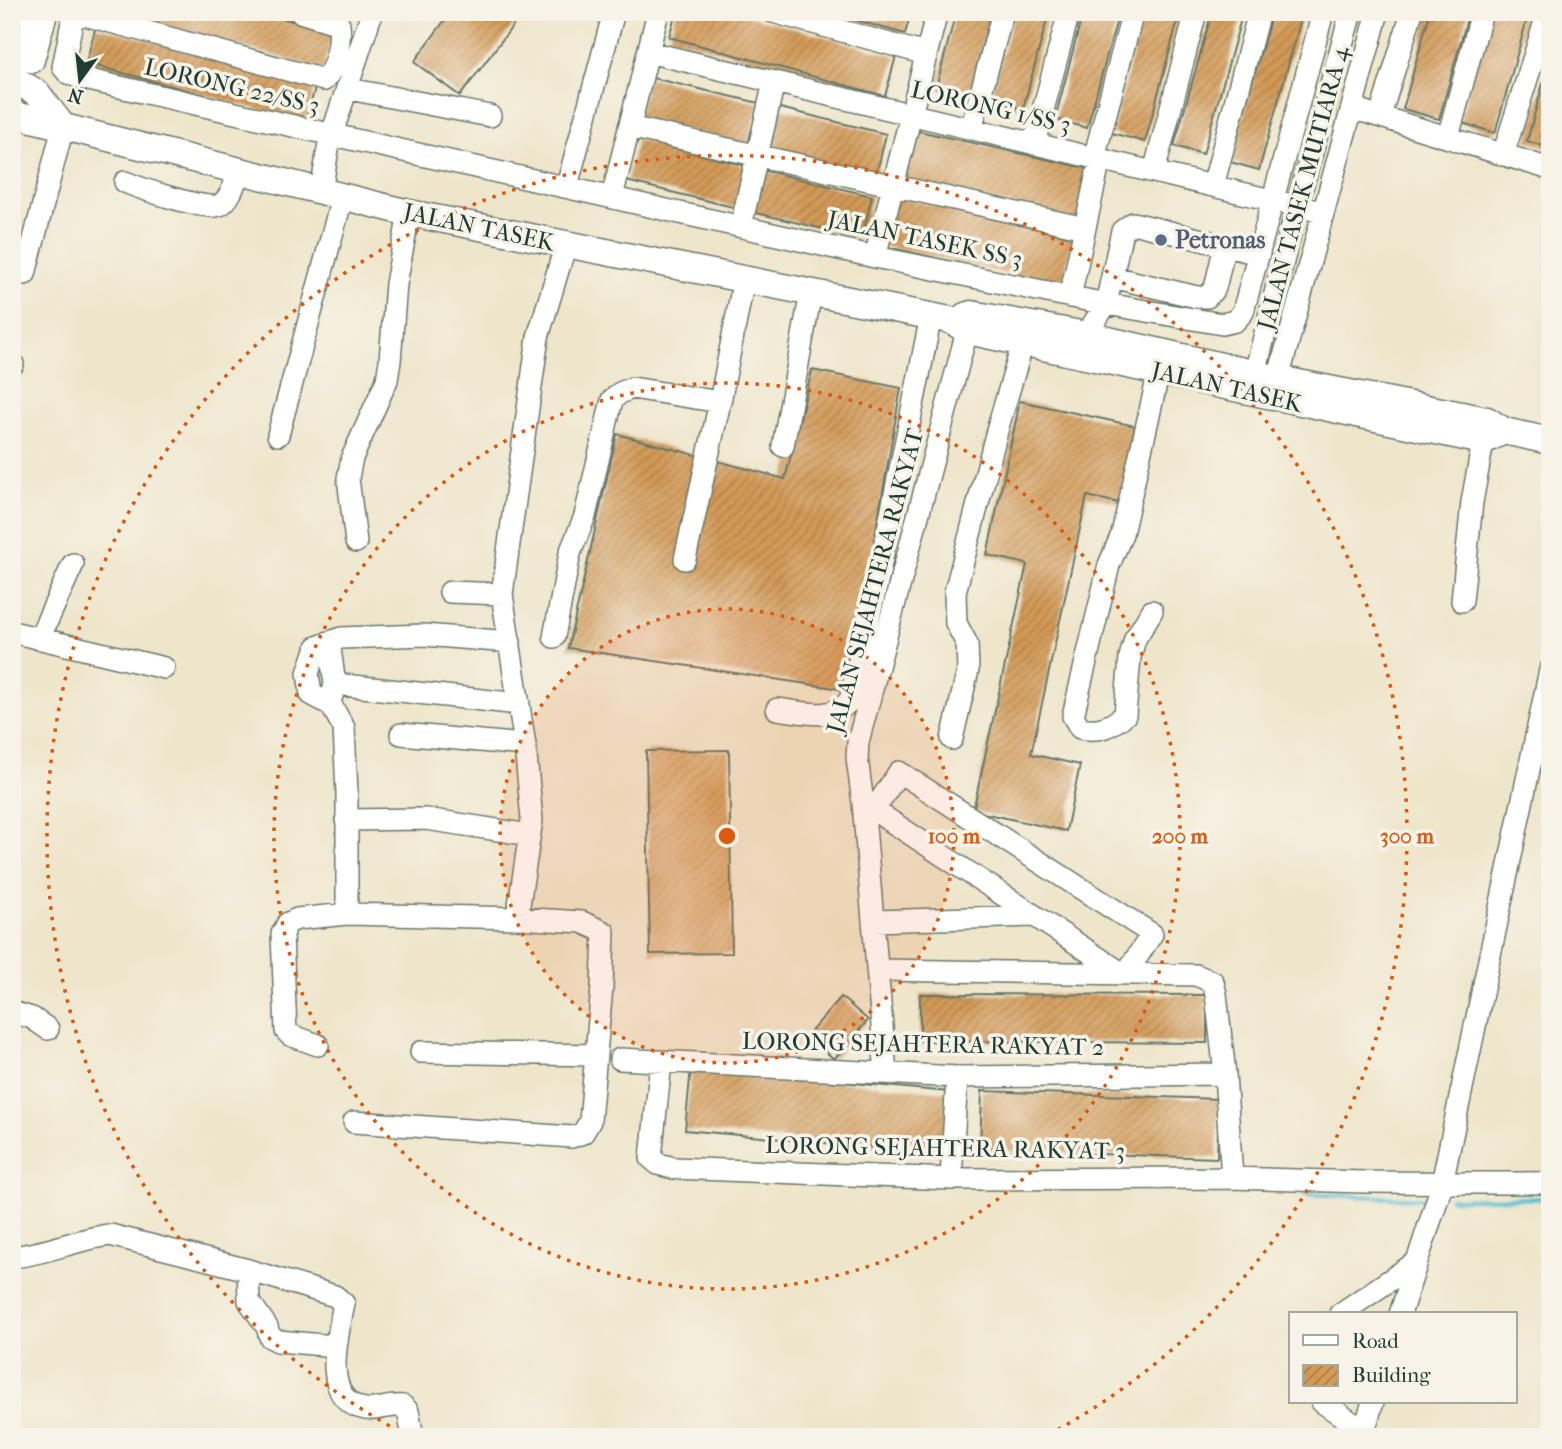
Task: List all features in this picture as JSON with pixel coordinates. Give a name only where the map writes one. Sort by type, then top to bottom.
[{"type":"main road","points":[[18,66],[63,127]]},
{"type":"main road","name":"JALAN TASEK","points":[[12,114],[409,213],[955,320],[1086,335],[1260,382],[1491,431]]},
{"type":"main road","name":"JALAN TASEK","points":[[955,320],[1023,343],[1159,371],[1260,382],[1305,404],[1550,441]]},
{"type":"street","points":[[18,66],[27,12]]},
{"type":"street","points":[[18,66],[47,12]]},
{"type":"street","points":[[74,12],[324,80],[332,71],[340,36],[339,24],[300,12]]},
{"type":"street","name":"LORONG 22/SS 3","points":[[74,12],[63,66],[68,73],[80,78],[567,186]]},
{"type":"street","points":[[278,435],[331,195],[332,136],[372,12]]},
{"type":"street","points":[[567,186],[614,12]]},
{"type":"street","points":[[612,197],[658,12]]},
{"type":"street","points":[[773,12],[926,54]]},
{"type":"street","points":[[875,257],[937,12]]},
{"type":"street","points":[[971,129],[1003,12]]},
{"type":"street","points":[[1034,144],[1069,12]]},
{"type":"street","points":[[1070,297],[1097,159],[1133,12]]},
{"type":"street","points":[[1154,172],[1196,12]]},
{"type":"street","points":[[1213,186],[1259,12]]},
{"type":"street","points":[[1086,335],[1106,304],[1122,231],[1133,223],[1259,254],[1323,12]]},
{"type":"street","name":"JALAN TASEK MUTIARA 4","points":[[1260,382],[1297,206],[1351,12]]},
{"type":"street","name":"JALAN TASEK MUTIARA 4","points":[[1260,382],[1322,212],[1378,12]]},
{"type":"street","points":[[1380,116],[1412,12]]},
{"type":"street","points":[[1448,137],[1482,12]]},
{"type":"street","points":[[1503,155],[1548,12]]},
{"type":"street","name":"LORONG 1/SS 3","points":[[648,52],[1322,212]]},
{"type":"street","points":[[741,226],[775,82]]},
{"type":"street","points":[[349,89],[490,116]]},
{"type":"street","points":[[1352,108],[1550,169]]},
{"type":"street","points":[[25,274],[63,127]]},
{"type":"street","points":[[629,127],[1085,228]]},
{"type":"street","points":[[125,182],[212,207],[221,205],[229,196],[239,172]]},
{"type":"street","name":"JALAN TASEK SS 3","points":[[567,186],[875,257],[1214,324],[1228,324],[1235,321],[1242,312],[1259,254]]},
{"type":"street","points":[[356,542],[348,478],[352,458],[387,380],[396,284],[409,213]]},
{"type":"street","points":[[517,918],[533,820],[525,745],[502,594],[538,337],[566,244]]},
{"type":"street","points":[[1112,277],[1207,297],[1215,288],[1225,245]]},
{"type":"street","points":[[685,559],[744,279]]},
{"type":"street","points":[[783,446],[811,292]]},
{"type":"street","points":[[777,709],[822,714],[842,710],[850,700],[887,538],[955,320]]},
{"type":"street","name":"JALAN SEJAHTERA RAKYAT","points":[[886,1073],[874,921],[869,807],[857,758],[858,742],[955,320]]},
{"type":"street","points":[[952,740],[968,670],[967,644],[956,623],[955,593],[1023,343]]},
{"type":"street","points":[[1152,611],[1135,639],[1130,657],[1125,715],[1114,725],[1096,731],[1080,728],[1073,716],[1109,565],[1122,534],[1159,371]]},
{"type":"street","points":[[554,637],[569,553],[585,516],[612,400],[632,388],[720,402]]},
{"type":"street","points":[[1462,601],[1472,502],[1491,431]]},
{"type":"street","points":[[39,639],[73,564]]},
{"type":"street","points":[[450,592],[502,594]]},
{"type":"street","points":[[12,632],[163,667]]},
{"type":"street","points":[[347,914],[344,728],[331,705],[311,694],[308,673],[317,647],[341,638],[424,635],[510,642]]},
{"type":"street","points":[[329,642],[335,684],[331,705]]},
{"type":"street","points":[[1401,1312],[1442,1182],[1550,670]]},
{"type":"street","points":[[335,684],[519,704]]},
{"type":"street","points":[[401,734],[525,745]]},
{"type":"street","points":[[899,772],[1152,934],[1124,972],[869,807],[899,772]]},
{"type":"street","points":[[346,820],[426,819],[530,835]]},
{"type":"street","points":[[318,1045],[286,1031],[282,934],[288,923],[296,919],[347,914],[517,918],[582,922],[604,932],[590,1121],[583,1133],[572,1137],[354,1122]]},
{"type":"street","points":[[874,921],[1035,916]]},
{"type":"street","points":[[878,970],[1124,972],[1196,975],[1213,982],[1225,1074],[1232,1178]]},
{"type":"street","points":[[12,1012],[32,1018],[48,1029]]},
{"type":"street","points":[[421,1052],[595,1055]]},
{"type":"street","name":"LORONG SEJAHTERA RAKYAT 2","points":[[620,1059],[957,1077],[1225,1074]]},
{"type":"street","name":"LORONG SEJAHTERA RAKYAT 3","points":[[661,1062],[652,1158],[658,1164],[674,1168],[951,1178],[1232,1178],[1550,1183]]},
{"type":"street","points":[[951,1178],[957,1077]]},
{"type":"street","points":[[12,1257],[36,1255],[92,1237],[110,1235],[248,1270],[335,1296],[344,1304],[335,1346],[336,1383],[345,1399],[358,1407],[368,1410],[403,1406],[408,1411],[412,1437]]},
{"type":"street","points":[[1343,1312],[1415,1264]]},
{"type":"street","points":[[248,1270],[249,1301],[271,1337],[311,1345],[335,1346]]},
{"type":"street","points":[[1325,1404],[1363,1434],[1372,1404]]},
{"type":"building","points":[[259,12],[333,32],[323,69],[117,13]]},
{"type":"building","points":[[451,12],[523,12],[460,96],[414,62]]},
{"type":"building","points":[[676,12],[735,12],[896,56],[885,96],[669,37]]},
{"type":"building","points":[[827,12],[911,12],[905,34]]},
{"type":"building","points":[[956,12],[991,12],[969,97],[936,88]]},
{"type":"building","points":[[1014,12],[1049,12],[1023,109],[990,100]]},
{"type":"building","points":[[1083,12],[1119,12],[1087,128],[1055,119]]},
{"type":"building","points":[[1144,12],[1180,12],[1145,142],[1112,133]]},
{"type":"building","points":[[1212,12],[1243,12],[1203,154],[1174,146]]},
{"type":"building","points":[[1272,12],[1303,12],[1259,170],[1230,162]]},
{"type":"building","points":[[1430,12],[1469,12],[1439,119],[1403,109]]},
{"type":"building","points":[[1490,12],[1529,12],[1495,133],[1459,122]]},
{"type":"building","points":[[96,26],[316,85],[305,122],[86,63]]},
{"type":"building","points":[[1550,63],[1550,148],[1527,141]]},
{"type":"building","points":[[648,77],[759,103],[748,145],[638,118]]},
{"type":"building","points":[[776,107],[886,134],[876,176],[766,149]]},
{"type":"building","points":[[910,129],[1090,169],[1078,220],[899,179]]},
{"type":"building","points":[[637,139],[747,166],[737,208],[626,181]]},
{"type":"building","points":[[762,170],[872,196],[862,238],[752,212]]},
{"type":"building","points":[[894,196],[1073,237],[1062,287],[883,246]]},
{"type":"building","points":[[812,370],[901,388],[848,690],[568,648],[617,434],[785,479]]},
{"type":"building","points":[[1020,401],[1135,426],[1119,503],[1087,496],[1031,754],[1080,765],[1066,831],[973,811],[1027,564],[987,555]]},
{"type":"building","points":[[729,750],[732,953],[650,954],[646,751]]},
{"type":"building","points":[[920,994],[1207,995],[1207,1043],[920,1041]]},
{"type":"building","points":[[841,997],[868,1020],[834,1059],[807,1036]]},
{"type":"building","points":[[691,1068],[949,1092],[943,1154],[685,1130]]},
{"type":"building","points":[[982,1091],[1219,1099],[1217,1158],[980,1150]]},
{"type":"waterway","points":[[1306,1194],[1425,1199]]},
{"type":"waterway","points":[[1451,1199],[1550,1198]]},
{"type":"place","name":"Petronas","points":[[1161,240]]}]
